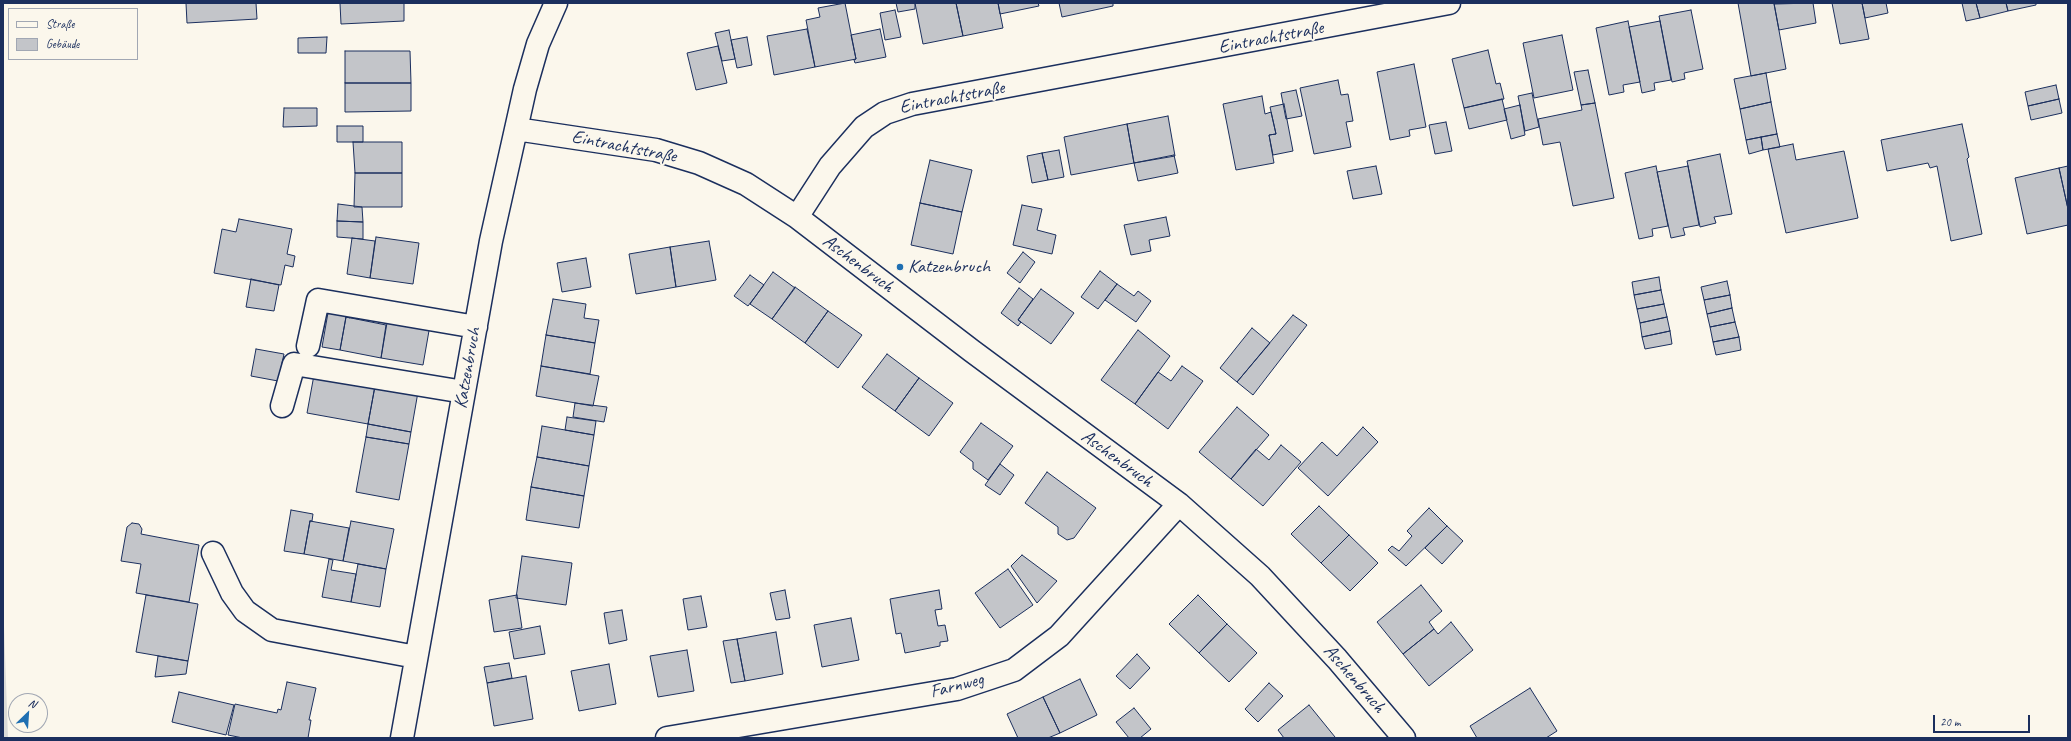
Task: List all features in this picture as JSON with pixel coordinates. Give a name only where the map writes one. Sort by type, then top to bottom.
[{"type":"street","name":"Katzenbruch","points":[[402,738],[491,241],[516,129],[538,44],[556,3]]},
{"type":"street","name":"Eintrachtstraße","points":[[516,129],[656,150],[699,163],[746,184],[797,217],[830,166],[864,127],[885,113],[912,104],[1449,3]]},
{"type":"street","name":"Aschenbruch","points":[[797,217],[972,351],[1179,504],[1260,576],[1338,659],[1404,738]]},
{"type":"street","points":[[308,346],[318,300],[476,327]]},
{"type":"street","points":[[282,406],[294,364],[464,392]]},
{"type":"street","name":"Farnweg","points":[[667,738],[957,689],[1014,670],[1059,636],[1179,504]]},
{"type":"street","points":[[213,554],[232,593],[245,611],[272,630],[416,657]]},
{"type":"shaded area","points":[[3,598],[8,738],[3,738]]},
{"type":"building","points":[[186,3],[256,3],[257,19],[187,23]]},
{"type":"building","points":[[340,3],[404,3],[404,21],[341,24]]},
{"type":"building","points":[[845,3],[856,59],[815,67],[806,20],[820,17],[818,8]]},
{"type":"building","points":[[896,3],[915,3],[915,9],[898,12]]},
{"type":"building","points":[[915,3],[956,3],[963,36],[923,44]]},
{"type":"building","points":[[956,3],[998,3],[1003,28],[963,36]]},
{"type":"building","points":[[998,3],[1038,3],[1039,6],[1000,14]]},
{"type":"building","points":[[1059,3],[1113,3],[1113,6],[1062,17]]},
{"type":"building","points":[[1738,3],[1774,3],[1786,69],[1751,76]]},
{"type":"building","points":[[1813,3],[1816,23],[1779,30],[1774,4]]},
{"type":"building","points":[[1832,3],[1862,3],[1869,39],[1840,44]]},
{"type":"building","points":[[1862,3],[1886,3],[1888,13],[1865,18]]},
{"type":"building","points":[[1962,3],[1976,3],[1980,18],[1966,21]]},
{"type":"building","points":[[1976,3],[2006,3],[2008,11],[1980,18]]},
{"type":"building","points":[[2006,3],[2036,3],[2036,5],[2008,11]]},
{"type":"building","points":[[895,10],[901,37],[885,40],[880,13]]},
{"type":"building","points":[[1691,10],[1703,69],[1684,73],[1685,79],[1672,82],[1659,16]]},
{"type":"building","points":[[1628,21],[1640,82],[1623,85],[1624,92],[1609,95],[1596,28]]},
{"type":"building","points":[[1660,21],[1671,80],[1654,83],[1655,90],[1642,93],[1629,27]]},
{"type":"building","points":[[807,29],[815,67],[774,75],[767,36]]},
{"type":"building","points":[[880,29],[886,57],[855,63],[854,60],[856,59],[851,35]]},
{"type":"building","points":[[729,30],[735,59],[722,61],[715,33]]},
{"type":"building","points":[[1562,35],[1573,90],[1534,98],[1523,43]]},
{"type":"building","points":[[327,37],[326,53],[298,53],[298,38]]},
{"type":"building","points":[[747,37],[752,65],[737,68],[731,40]]},
{"type":"building","points":[[718,46],[727,83],[696,90],[687,53]]},
{"type":"building","points":[[1488,50],[1496,84],[1500,83],[1504,99],[1464,108],[1452,59]]},
{"type":"building","points":[[345,51],[410,51],[411,83],[345,83]]},
{"type":"building","points":[[1414,64],[1426,127],[1409,130],[1410,136],[1390,140],[1377,72]]},
{"type":"building","points":[[1588,70],[1595,103],[1581,105],[1574,72]]},
{"type":"building","points":[[1766,73],[1771,102],[1740,109],[1734,79]]},
{"type":"building","points":[[1338,80],[1341,95],[1348,94],[1353,121],[1346,122],[1351,147],[1314,154],[1300,88]]},
{"type":"building","points":[[345,83],[411,83],[411,111],[345,112]]},
{"type":"building","points":[[2056,85],[2059,99],[2028,106],[2025,92]]},
{"type":"building","points":[[1296,90],[1302,116],[1286,119],[1281,93]]},
{"type":"building","points":[[1532,93],[1539,127],[1525,131],[1518,96]]},
{"type":"building","points":[[1262,96],[1265,114],[1271,112],[1276,134],[1269,135],[1274,163],[1236,170],[1223,104]]},
{"type":"building","points":[[1502,99],[1507,120],[1469,129],[1464,108]]},
{"type":"building","points":[[2059,99],[2062,113],[2031,120],[2028,106]]},
{"type":"building","points":[[1771,102],[1777,134],[1746,140],[1740,109]]},
{"type":"building","points":[[1595,103],[1614,198],[1573,206],[1560,142],[1543,145],[1538,119],[1582,110],[1581,105]]},
{"type":"building","points":[[1284,104],[1293,151],[1273,155],[1269,135],[1276,134],[1270,107]]},
{"type":"building","points":[[1520,105],[1525,135],[1511,139],[1504,109]]},
{"type":"building","points":[[284,108],[317,108],[317,126],[283,127]]},
{"type":"building","points":[[1168,116],[1175,156],[1134,163],[1127,124]]},
{"type":"building","points":[[1446,122],[1452,151],[1435,154],[1429,125]]},
{"type":"building","points":[[1127,124],[1134,163],[1071,175],[1064,137]]},
{"type":"building","points":[[1962,124],[1969,157],[1967,159],[1982,234],[1951,241],[1937,166],[1930,168],[1928,163],[1887,171],[1881,140]]},
{"type":"building","points":[[337,126],[363,126],[363,142],[337,142]]},
{"type":"building","points":[[1777,134],[1780,147],[1763,150],[1761,137]]},
{"type":"building","points":[[1761,137],[1763,150],[1749,154],[1746,140]]},
{"type":"building","points":[[353,142],[402,142],[402,173],[355,173]]},
{"type":"building","points":[[1793,144],[1796,160],[1844,151],[1858,218],[1786,233],[1768,149]]},
{"type":"building","points":[[1059,150],[1064,177],[1048,180],[1042,153]]},
{"type":"building","points":[[1042,153],[1048,180],[1032,183],[1027,156]]},
{"type":"building","points":[[1720,154],[1732,214],[1714,217],[1716,223],[1700,227],[1687,161]]},
{"type":"building","points":[[1174,155],[1178,173],[1138,181],[1134,163]]},
{"type":"building","points":[[930,160],[972,170],[962,212],[920,203]]},
{"type":"building","points":[[1376,166],[1382,194],[1353,199],[1347,171]]},
{"type":"building","points":[[1656,166],[1668,226],[1652,229],[1653,236],[1639,239],[1625,173]]},
{"type":"building","points":[[1688,166],[1699,225],[1683,228],[1685,235],[1671,238],[1657,172]]},
{"type":"building","points":[[2068,166],[2068,209],[2059,168]]},
{"type":"building","points":[[2059,168],[2068,209],[2068,225],[2027,234],[2015,178]]},
{"type":"building","points":[[355,173],[402,173],[402,207],[354,207]]},
{"type":"building","points":[[920,203],[962,212],[953,254],[911,245]]},
{"type":"building","points":[[338,204],[362,207],[363,222],[337,221]]},
{"type":"building","points":[[1022,205],[1042,209],[1037,230],[1056,235],[1052,254],[1013,245]]},
{"type":"building","points":[[1166,217],[1170,236],[1149,240],[1151,251],[1131,255],[1124,225]]},
{"type":"building","points":[[239,219],[292,229],[287,254],[295,256],[293,267],[285,265],[281,285],[214,273],[222,229],[236,232]]},
{"type":"building","points":[[337,221],[363,222],[363,239],[337,237]]},
{"type":"building","points":[[376,237],[419,243],[413,284],[370,278]]},
{"type":"building","points":[[352,238],[375,241],[370,278],[347,274]]},
{"type":"building","points":[[709,241],[716,280],[676,287],[670,247]]},
{"type":"building","points":[[670,247],[676,287],[636,294],[629,254]]},
{"type":"building","points":[[1023,252],[1035,262],[1020,283],[1007,273]]},
{"type":"building","points":[[586,258],[591,287],[562,292],[557,263]]},
{"type":"building","points":[[1100,271],[1117,284],[1098,309],[1081,297]]},
{"type":"building","points":[[773,272],[795,288],[772,319],[750,304]]},
{"type":"building","points":[[750,275],[764,285],[748,306],[734,296]]},
{"type":"building","points":[[1659,277],[1661,290],[1634,295],[1632,282]]},
{"type":"building","points":[[251,279],[279,285],[274,311],[246,307]]},
{"type":"building","points":[[1727,281],[1730,295],[1704,300],[1701,287]]},
{"type":"building","points":[[1117,284],[1134,296],[1138,291],[1151,301],[1136,322],[1105,300]]},
{"type":"building","points":[[795,287],[828,311],[805,343],[772,319]]},
{"type":"building","points":[[1019,288],[1033,299],[1018,320],[1021,322],[1018,326],[1001,313]]},
{"type":"building","points":[[1041,289],[1074,313],[1051,344],[1018,320]]},
{"type":"building","points":[[1661,290],[1664,304],[1637,309],[1634,295]]},
{"type":"building","points":[[1730,295],[1732,308],[1707,314],[1704,300]]},
{"type":"building","points":[[553,299],[586,304],[584,318],[599,320],[595,343],[546,335]]},
{"type":"building","points":[[1664,304],[1667,317],[1640,323],[1637,309]]},
{"type":"building","points":[[329,307],[351,311],[350,318],[346,317],[340,350],[322,347]]},
{"type":"building","points":[[1732,308],[1735,322],[1710,327],[1707,314]]},
{"type":"building","points":[[828,311],[862,335],[838,368],[805,343]]},
{"type":"building","points":[[1293,315],[1307,325],[1253,395],[1237,382]]},
{"type":"building","points":[[346,317],[386,325],[381,358],[340,350]]},
{"type":"building","points":[[388,317],[430,325],[423,365],[381,358]]},
{"type":"building","points":[[1667,317],[1670,331],[1642,337],[1640,323]]},
{"type":"building","points":[[1735,322],[1739,337],[1713,342],[1710,327]]},
{"type":"building","points":[[1252,328],[1270,343],[1237,382],[1220,368]]},
{"type":"building","points":[[1138,330],[1170,356],[1135,404],[1101,380]]},
{"type":"building","points":[[1670,331],[1672,344],[1645,349],[1642,337]]},
{"type":"building","points":[[546,335],[595,343],[590,374],[541,366]]},
{"type":"building","points":[[1739,337],[1741,350],[1716,355],[1713,342]]},
{"type":"building","points":[[256,349],[284,354],[278,381],[251,376]]},
{"type":"building","points":[[887,354],[919,378],[895,411],[862,387]]},
{"type":"building","points":[[541,366],[599,376],[593,406],[536,396]]},
{"type":"building","points":[[1182,366],[1203,381],[1168,429],[1135,404],[1158,372],[1171,381]]},
{"type":"building","points":[[314,375],[375,386],[368,424],[307,413]]},
{"type":"building","points":[[919,378],[953,403],[929,436],[895,411]]},
{"type":"building","points":[[375,386],[418,392],[411,432],[368,424]]},
{"type":"building","points":[[575,403],[607,407],[604,422],[573,417]]},
{"type":"building","points":[[1237,407],[1269,435],[1231,479],[1199,452]]},
{"type":"building","points":[[567,417],[596,421],[594,435],[565,430]]},
{"type":"building","points":[[981,423],[1013,446],[988,480],[973,469],[973,462],[960,452]]},
{"type":"building","points":[[368,424],[411,432],[409,444],[366,437]]},
{"type":"building","points":[[542,426],[594,435],[589,466],[537,457]]},
{"type":"building","points":[[1363,427],[1378,442],[1328,496],[1298,468],[1322,442],[1337,456]]},
{"type":"building","points":[[366,437],[409,444],[399,500],[356,492]]},
{"type":"building","points":[[1281,445],[1301,462],[1263,506],[1231,479],[1256,449],[1269,460]]},
{"type":"building","points":[[537,457],[589,466],[584,496],[531,487]]},
{"type":"building","points":[[1000,464],[1014,475],[1000,495],[985,485]]},
{"type":"building","points":[[1047,472],[1096,508],[1074,538],[1067,540],[1058,534],[1058,527],[1025,503]]},
{"type":"building","points":[[531,487],[584,496],[579,528],[526,520]]},
{"type":"building","points":[[1319,506],[1349,535],[1321,563],[1291,534]]},
{"type":"building","points":[[1429,508],[1447,526],[1406,566],[1388,550],[1392,546],[1399,551],[1412,536],[1407,531]]},
{"type":"building","points":[[291,510],[313,514],[312,521],[310,521],[304,554],[284,551]]},
{"type":"building","points":[[310,521],[349,528],[343,561],[304,554]]},
{"type":"building","points":[[351,521],[394,529],[386,569],[343,561]]},
{"type":"building","points":[[132,523],[139,524],[142,529],[141,534],[199,545],[189,602],[136,593],[141,564],[121,561],[127,527]]},
{"type":"building","points":[[1447,526],[1463,541],[1442,564],[1425,548]]},
{"type":"building","points":[[1349,535],[1378,563],[1350,591],[1321,563]]},
{"type":"building","points":[[1022,555],[1057,581],[1037,603],[1011,566]]},
{"type":"building","points":[[522,556],[572,563],[566,605],[516,598]]},
{"type":"building","points":[[329,559],[333,560],[331,570],[356,574],[351,602],[322,597]]},
{"type":"building","points":[[358,564],[386,569],[380,607],[351,602]]},
{"type":"building","points":[[1008,569],[1033,605],[1000,628],[975,593]]},
{"type":"building","points":[[1421,585],[1442,611],[1429,622],[1434,629],[1403,654],[1377,622]]},
{"type":"building","points":[[785,590],[790,618],[776,620],[770,593]]},
{"type":"building","points":[[939,590],[942,609],[935,610],[938,626],[945,625],[948,641],[940,642],[940,646],[905,653],[901,633],[896,634],[890,599]]},
{"type":"building","points":[[146,595],[198,604],[188,661],[136,652]]},
{"type":"building","points":[[517,595],[522,628],[494,632],[489,600]]},
{"type":"building","points":[[1198,595],[1227,624],[1199,653],[1169,624]]},
{"type":"building","points":[[701,596],[707,627],[688,630],[683,599]]},
{"type":"building","points":[[622,610],[627,640],[609,644],[604,613]]},
{"type":"building","points":[[851,618],[859,660],[822,667],[814,625]]},
{"type":"building","points":[[1451,622],[1473,650],[1429,686],[1403,654],[1434,629],[1438,634]]},
{"type":"building","points":[[1227,624],[1257,653],[1229,682],[1199,653]]},
{"type":"building","points":[[540,626],[545,654],[514,659],[509,632]]},
{"type":"building","points":[[776,632],[783,674],[745,681],[737,639]]},
{"type":"building","points":[[737,639],[745,681],[731,683],[723,641]]},
{"type":"building","points":[[687,650],[694,691],[658,697],[650,656]]},
{"type":"building","points":[[1137,654],[1150,668],[1130,689],[1116,676]]},
{"type":"building","points":[[158,656],[188,661],[186,674],[155,677]]},
{"type":"building","points":[[509,663],[512,678],[487,683],[484,667]]},
{"type":"building","points":[[609,664],[616,704],[579,711],[571,671]]},
{"type":"building","points":[[526,676],[533,719],[494,726],[487,683]]},
{"type":"building","points":[[1080,679],[1097,715],[1060,733],[1043,697]]},
{"type":"building","points":[[287,682],[316,688],[309,720],[311,720],[308,738],[243,738],[228,735],[235,704],[277,713],[278,709],[281,710]]},
{"type":"building","points":[[1269,683],[1283,696],[1258,722],[1245,709]]},
{"type":"building","points":[[1530,688],[1557,731],[1546,738],[1477,738],[1470,726]]},
{"type":"building","points":[[179,692],[234,705],[226,735],[172,722]]},
{"type":"building","points":[[1043,697],[1060,733],[1048,738],[1018,738],[1007,714]]},
{"type":"building","points":[[1309,705],[1335,737],[1284,738],[1278,730]]},
{"type":"building","points":[[1134,708],[1151,729],[1140,738],[1129,738],[1116,722]]},
{"type":"place","name":"Katzenbruch","points":[[900,267]]}]
